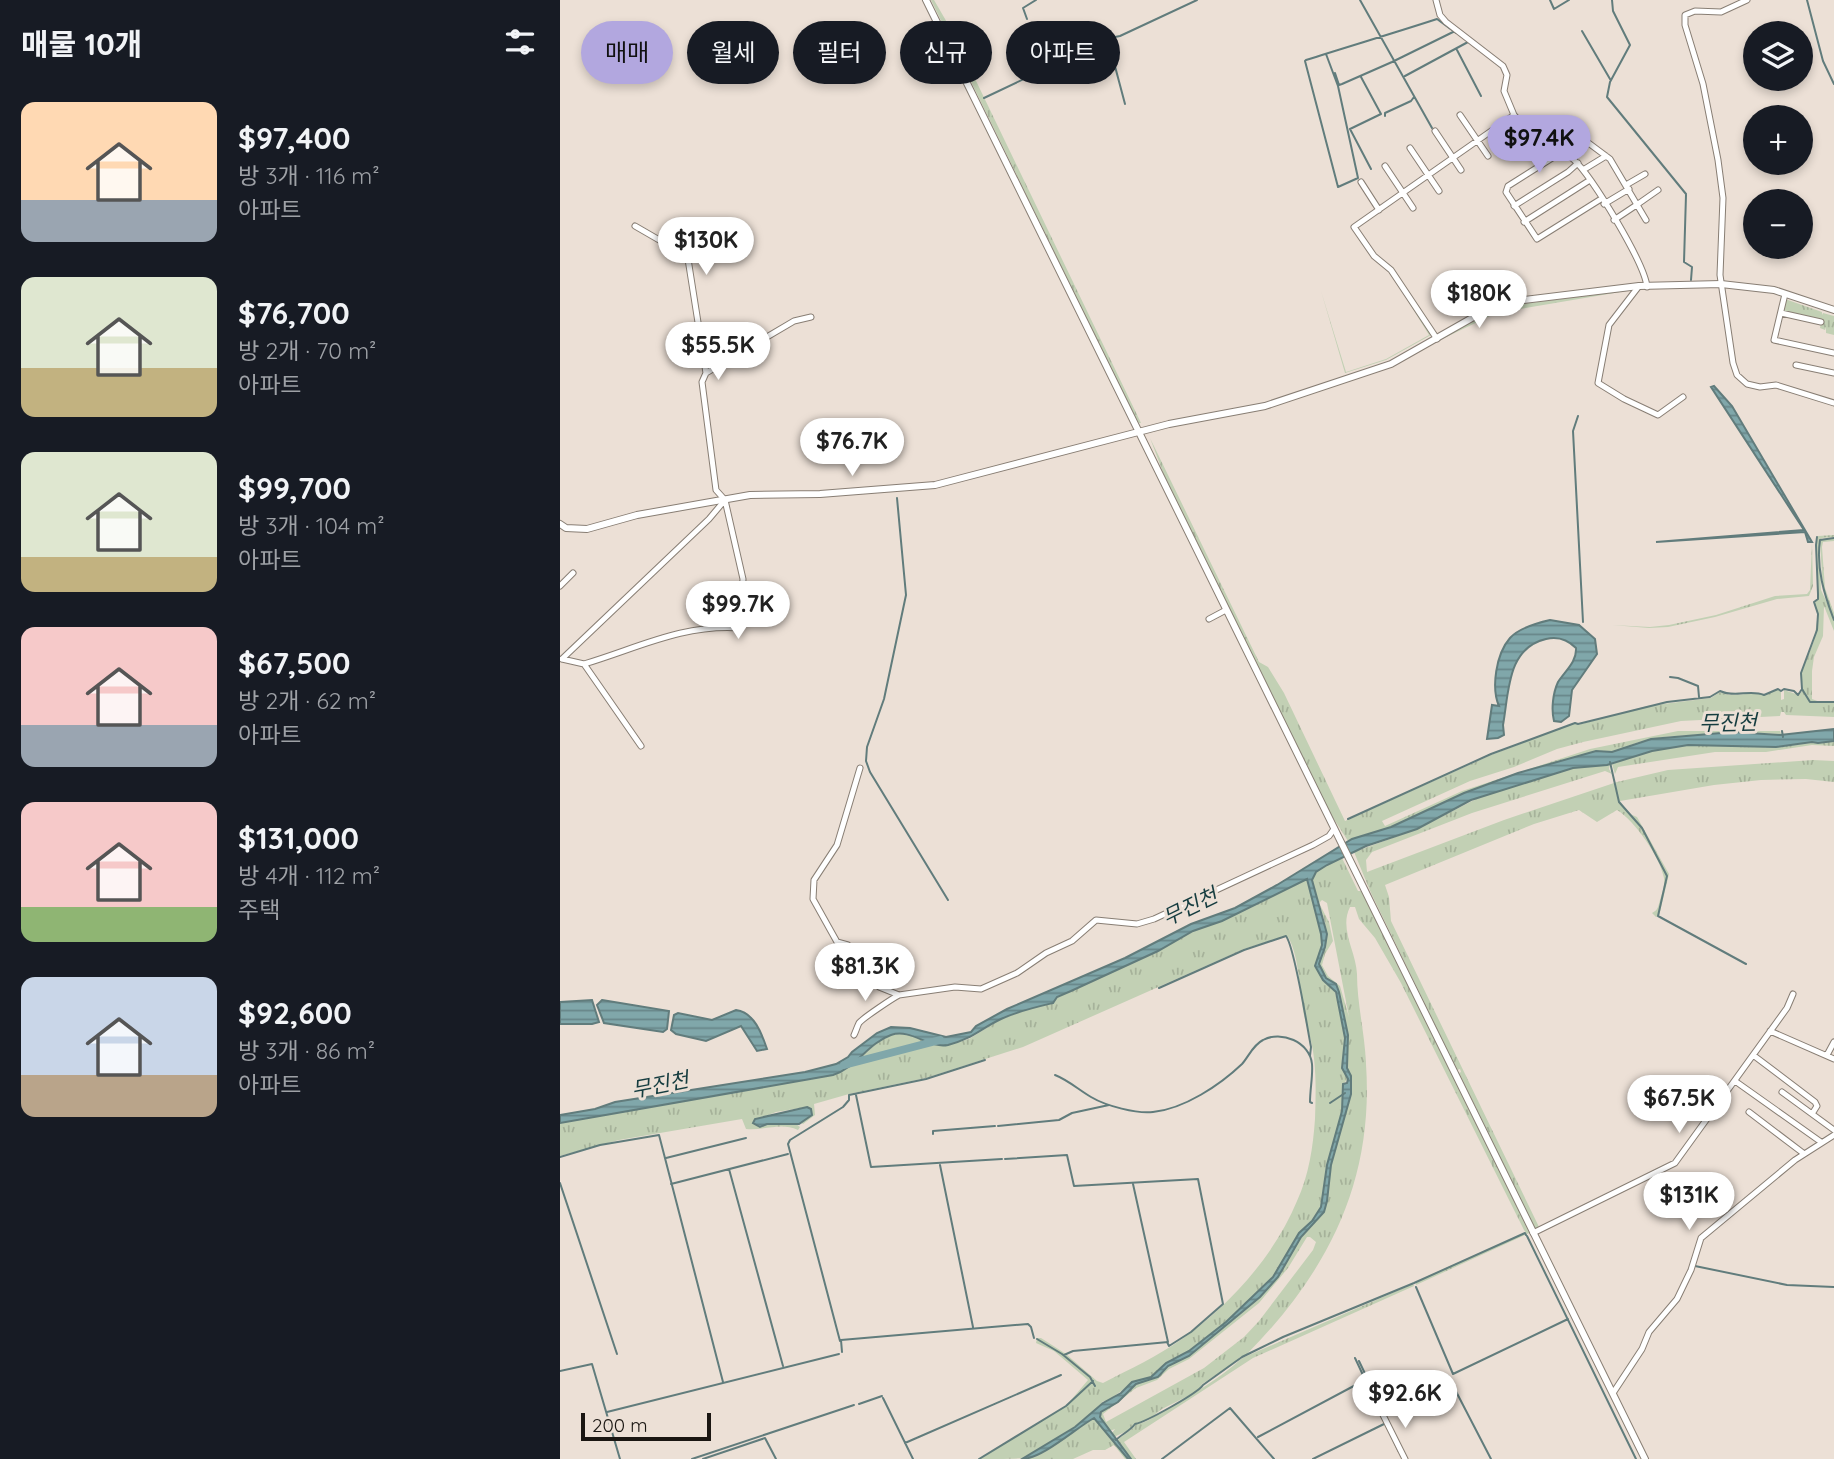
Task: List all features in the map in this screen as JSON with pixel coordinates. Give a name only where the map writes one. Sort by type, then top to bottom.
[{"type":"main road","points":[[926,0],[1645,1459]]},
{"type":"main road","points":[[560,524],[566,528],[587,529],[637,515],[750,495],[820,494],[935,485],[1180,422],[1265,406],[1391,364],[1491,308],[1515,301],[1643,287],[1721,284],[1774,290],[1834,310]]},
{"type":"street","points":[[1436,0],[1440,15],[1446,22],[1503,66],[1507,75],[1504,91],[1514,115],[1528,131],[1578,163],[1640,262],[1643,287],[1609,325],[1598,383],[1658,415],[1683,397]]},
{"type":"street","points":[[1747,0],[1721,12],[1695,11],[1685,15],[1685,25],[1707,102],[1722,189],[1721,284],[1733,363],[1740,380],[1760,387],[1776,385],[1834,402]]},
{"type":"street","points":[[1460,115],[1488,156]]},
{"type":"street","points":[[1437,339],[1391,270],[1374,256],[1354,227],[1514,115]]},
{"type":"street","points":[[1544,140],[1567,127],[1584,138],[1606,156],[1628,187],[1646,220]]},
{"type":"street","points":[[1435,131],[1461,170]]},
{"type":"street","points":[[1584,138],[1508,186],[1506,192],[1537,239],[1628,187],[1645,174]]},
{"type":"street","points":[[1410,148],[1439,191]]},
{"type":"street","points":[[1583,170],[1606,156]]},
{"type":"street","points":[[1514,206],[1578,163]]},
{"type":"street","points":[[1385,166],[1413,208]]},
{"type":"street","points":[[1524,222],[1590,180]]},
{"type":"street","points":[[1361,182],[1379,210]]},
{"type":"street","points":[[1614,220],[1658,190]]},
{"type":"street","points":[[635,226],[680,251],[688,259],[706,373],[702,382],[716,490],[725,500],[743,579],[740,628],[722,627],[666,636],[584,664],[562,659],[709,519],[725,500]]},
{"type":"street","points":[[1785,294],[1774,340],[1834,353]]},
{"type":"street","points":[[1781,313],[1821,322]]},
{"type":"street","points":[[706,373],[794,321],[811,317]]},
{"type":"street","points":[[1796,365],[1834,373]]},
{"type":"street","points":[[560,586],[573,573]]},
{"type":"street","points":[[1209,619],[1226,610]]},
{"type":"street","points":[[584,664],[641,746]]},
{"type":"street","points":[[860,768],[837,845],[814,880],[813,899],[837,942],[848,945],[879,987],[900,995]]},
{"type":"street","points":[[854,1035],[860,1021],[900,995],[955,988],[981,989],[1017,973],[1046,953],[1072,942],[1096,920],[1137,924],[1154,919],[1336,832]]},
{"type":"street","points":[[1533,1233],[1675,1163],[1787,1008],[1793,994]]},
{"type":"street","points":[[1770,1031],[1834,1059]]},
{"type":"street","points":[[1827,1055],[1834,1042]]},
{"type":"street","points":[[1753,1055],[1815,1102],[1817,1106],[1812,1114]]},
{"type":"street","points":[[1735,1081],[1821,1142]]},
{"type":"street","points":[[1613,1392],[1631,1367],[1650,1332],[1677,1299],[1691,1270],[1701,1238],[1803,1153],[1834,1133],[1782,1092]]},
{"type":"street","points":[[1749,1112],[1803,1153]]},
{"type":"street","points":[[1382,1412],[1405,1459]]},
{"type":"green space","points":[[931,0],[934,0],[946,21],[941,21]]},
{"type":"green space","points":[[972,84],[978,84],[1141,423],[1136,419]]},
{"type":"green space","points":[[1390,272],[1431,335],[1386,360],[1345,373],[1321,291],[1346,372],[1386,359],[1429,335]]},
{"type":"green space","points":[[1632,290],[1496,313],[1432,344],[1506,306]]},
{"type":"green space","points":[[1785,299],[1822,312],[1822,315],[1834,316],[1834,335],[1826,333],[1826,327],[1825,330],[1820,328],[1821,322],[1782,311]]},
{"type":"green space","points":[[1150,438],[1259,662],[1268,667],[1284,693],[1345,821],[1491,755],[1575,723],[1578,725],[1647,706],[1711,698],[1720,692],[1731,695],[1764,695],[1778,689],[1781,692],[1781,700],[1784,699],[1784,690],[1799,695],[1803,690],[1801,673],[1814,641],[1818,614],[1814,603],[1818,599],[1818,536],[1834,535],[1834,537],[1822,538],[1819,541],[1821,590],[1829,607],[1823,590],[1820,542],[1822,539],[1834,538],[1834,541],[1823,542],[1822,547],[1825,588],[1834,613],[1834,631],[1824,606],[1823,636],[1814,657],[1812,671],[1812,699],[1834,703],[1834,717],[1786,715],[1781,712],[1780,716],[1681,721],[1583,742],[1470,781],[1382,821],[1385,826],[1462,791],[1590,749],[1678,731],[1780,731],[1781,734],[1733,732],[1664,737],[1639,742],[1612,752],[1518,773],[1464,793],[1391,827],[1348,841],[1330,813],[1164,475]]},
{"type":"green space","points":[[1812,542],[1813,586],[1809,596],[1777,599],[1715,617],[1668,627],[1612,625],[1669,625],[1716,615],[1775,596],[1807,594],[1810,590]]},
{"type":"green space","points":[[1834,741],[1834,746],[1812,745],[1766,752],[1715,752],[1618,767],[1615,774],[1612,764],[1652,751],[1688,745],[1776,747]]},
{"type":"green space","points":[[1813,760],[1834,761],[1834,782],[1806,779],[1761,780],[1620,801],[1630,814],[1637,817],[1669,874],[1659,916],[1656,917],[1652,913],[1658,908],[1663,889],[1662,870],[1639,831],[1617,810],[1597,822],[1579,810],[1534,824],[1385,885],[1391,921],[1539,1227],[1535,1229],[1459,1073],[1460,1069],[1457,1070],[1371,893],[1354,852],[1417,829],[1486,794],[1573,768],[1610,764],[1612,774],[1605,771],[1472,813],[1372,852],[1366,860],[1367,872],[1504,820],[1617,782],[1668,770]]},
{"type":"green space","points":[[1342,858],[1358,891],[1362,891],[1531,1232],[1527,1234],[1524,1230],[1401,983],[1375,938],[1359,919],[1355,907],[1350,907],[1346,924],[1356,965],[1365,1053],[1367,1107],[1353,1186],[1340,1222],[1301,1291],[1247,1354],[1202,1384],[1198,1391],[1114,1437],[1112,1433],[1115,1429],[1110,1431],[1100,1417],[1102,1410],[1118,1402],[1136,1384],[1160,1375],[1172,1364],[1189,1356],[1260,1297],[1278,1277],[1301,1237],[1324,1212],[1331,1165],[1351,1094],[1351,1076],[1347,1068],[1348,1035],[1339,992],[1336,984],[1326,978],[1319,964],[1325,947],[1325,923],[1312,880],[1316,871]],"holes":[[[1322,900],[1327,903],[1349,1017],[1340,986],[1328,976],[1322,965],[1333,941],[1329,922],[1319,903]],[[1307,1237],[1316,1242],[1313,1250],[1244,1337],[1204,1368],[1106,1422],[1103,1414],[1136,1388],[1157,1380],[1169,1369],[1189,1359],[1259,1303],[1288,1268]]]},
{"type":"green space","points":[[1306,878],[1321,929],[1322,945],[1317,958],[1319,974],[1334,989],[1343,1022],[1343,1071],[1348,1079],[1343,1084],[1342,1111],[1327,1165],[1321,1207],[1312,1221],[1299,1233],[1273,1277],[1226,1322],[1189,1351],[1170,1360],[1151,1377],[1135,1381],[1106,1402],[1103,1401],[1099,1408],[1068,1433],[1024,1458],[980,1459],[1066,1406],[1088,1380],[1054,1351],[1036,1343],[1037,1338],[1066,1354],[1097,1381],[1103,1383],[1173,1345],[1200,1326],[1249,1278],[1288,1221],[1305,1181],[1310,1161],[1316,1096],[1313,1052],[1296,958],[1288,937],[1244,949],[1023,1047],[926,1078],[814,1104],[815,1115],[803,1124],[801,1123],[810,1117],[807,1107],[776,1112],[753,1121],[760,1127],[767,1124],[796,1124],[800,1127],[798,1130],[785,1127],[746,1129],[742,1119],[619,1140],[560,1156],[560,1123],[833,1075],[848,1068],[882,1039],[899,1033],[944,1046],[969,1039],[1001,1019],[1053,1003],[1057,997],[1158,951],[1193,931],[1222,921]]},
{"type":"green space","points":[[1524,1233],[1525,1235],[1416,1285],[1428,1276]]},
{"type":"green space","points":[[1413,1284],[1414,1286],[1253,1358],[1124,1442],[1136,1459],[1131,1459],[1117,1441],[1136,1424],[1148,1420],[1195,1392],[1242,1358]]},
{"type":"green space","points":[[1094,1418],[1128,1459],[1125,1459],[1114,1445],[1073,1459],[1028,1459]]},
{"type":"water","points":[[1714,386],[1732,406],[1812,542],[1808,542],[1805,532],[1656,542],[1804,530],[1711,387]]},
{"type":"water","points":[[1550,620],[1579,625],[1595,639],[1597,654],[1572,690],[1569,716],[1561,722],[1554,721],[1553,701],[1558,682],[1573,662],[1576,648],[1562,639],[1546,639],[1533,644],[1517,661],[1509,686],[1504,735],[1487,739],[1492,705],[1499,706],[1495,681],[1498,662],[1505,645],[1518,631]]},
{"type":"water","points":[[1834,729],[1834,741],[1776,747],[1688,745],[1652,751],[1607,765],[1573,768],[1471,800],[1417,829],[1366,846],[1316,872],[1312,880],[1327,934],[1319,964],[1326,978],[1336,984],[1339,992],[1348,1035],[1347,1068],[1351,1076],[1351,1094],[1331,1165],[1324,1212],[1301,1237],[1278,1277],[1260,1297],[1189,1356],[1168,1366],[1158,1377],[1136,1384],[1118,1402],[1101,1412],[1100,1417],[1131,1459],[1128,1459],[1094,1418],[1049,1449],[1022,1459],[1075,1427],[1132,1382],[1151,1377],[1166,1363],[1189,1351],[1226,1322],[1273,1277],[1299,1233],[1312,1221],[1321,1207],[1327,1165],[1342,1111],[1343,1084],[1347,1083],[1348,1079],[1342,1068],[1345,1038],[1336,992],[1323,980],[1315,966],[1322,945],[1321,934],[1307,879],[1057,997],[1053,1003],[1007,1016],[956,1043],[941,1045],[906,1034],[891,1035],[875,1044],[849,1067],[833,1075],[560,1123],[560,1115],[595,1109],[615,1102],[805,1072],[836,1064],[877,1033],[891,1027],[910,1028],[946,1037],[971,1032],[976,1026],[1007,1009],[1125,958],[1191,924],[1235,908],[1352,839],[1391,827],[1464,793],[1518,773],[1596,751],[1612,752],[1651,739],[1733,732],[1780,735]]},
{"type":"water","points":[[592,1000],[599,1022],[560,1024],[560,1002]]},
{"type":"water","points":[[602,1000],[669,1011],[667,1029],[663,1032],[604,1023],[597,1005]]},
{"type":"water","points":[[736,1010],[752,1019],[767,1049],[757,1051],[741,1026],[706,1041],[676,1034],[671,1030],[674,1015],[678,1013],[712,1020]]},
{"type":"water","points":[[807,1107],[811,1109],[812,1115],[799,1124],[767,1124],[760,1127],[753,1123],[755,1119]]},
{"type":"waterway","points":[[1027,19],[1023,8],[1036,0]]},
{"type":"waterway","points":[[984,98],[1197,0]]},
{"type":"waterway","points":[[1360,0],[1432,128]]},
{"type":"waterway","points":[[1550,0],[1554,9],[1569,0]]},
{"type":"waterway","points":[[1612,0],[1613,11],[1630,45],[1610,82],[1607,97],[1686,194]]},
{"type":"waterway","points":[[1807,0],[1823,61],[1834,84]]},
{"type":"waterway","points":[[1326,54],[1338,86],[1358,178],[1338,187],[1305,61],[1306,60],[1437,19],[1456,33]]},
{"type":"waterway","points":[[1582,31],[1610,79]]},
{"type":"waterway","points":[[1335,73],[1339,85],[1342,84],[1453,32]]},
{"type":"waterway","points":[[1405,76],[1468,42]]},
{"type":"waterway","points":[[1457,50],[1481,96]]},
{"type":"waterway","points":[[1361,77],[1381,114],[1350,129],[1371,169]]},
{"type":"waterway","points":[[1120,84],[1125,104]]},
{"type":"waterway","points":[[1385,116],[1385,113],[1414,97]]},
{"type":"waterway","points":[[1686,195],[1684,262],[1692,267],[1691,280]]},
{"type":"waterway","points":[[1578,416],[1573,431],[1583,622]]},
{"type":"waterway","points":[[897,498],[906,595],[884,699],[867,747],[866,761],[870,772],[948,900]]},
{"type":"waterway","points":[[1348,819],[1491,754],[1575,723],[1667,702],[1710,697],[1720,691],[1764,695],[1784,689],[1794,691],[1798,695],[1802,689],[1801,673],[1817,630],[1818,614],[1814,602],[1818,599],[1817,537]]},
{"type":"waterway","points":[[1834,538],[1820,540],[1819,550],[1822,581],[1834,620]]},
{"type":"waterway","points":[[1670,677],[1698,686],[1699,697]]},
{"type":"waterway","points":[[1802,689],[1810,702],[1834,702]]},
{"type":"waterway","points":[[1782,731],[1783,737]]},
{"type":"waterway","points":[[1610,762],[1619,802],[1642,828],[1667,876],[1658,916],[1746,964]]},
{"type":"waterway","points":[[1159,988],[1244,950],[1286,936],[1300,988],[1311,1047],[1310,1056]]},
{"type":"waterway","points":[[1055,1075],[1091,1097],[1130,1111],[1165,1110],[1212,1088],[1242,1064],[1260,1042],[1278,1036],[1294,1040],[1310,1056],[1312,1103]]},
{"type":"waterway","name":"무진천","points":[[844,1065],[940,1040]]},
{"type":"waterway","points":[[840,1341],[788,1144],[790,1140],[843,1107],[849,1100],[849,1095],[926,1079],[985,1060]]},
{"type":"waterway","points":[[1330,1103],[1345,1093]]},
{"type":"waterway","points":[[856,1095],[871,1167],[1002,1159]]},
{"type":"waterway","points":[[998,1126],[1059,1120],[1072,1113],[1109,1105]]},
{"type":"waterway","points":[[933,1134],[933,1131],[995,1126]]},
{"type":"waterway","points":[[560,1157],[600,1145],[659,1135],[723,1382]]},
{"type":"waterway","points":[[666,1158],[746,1138]]},
{"type":"waterway","points":[[671,1184],[788,1154]]},
{"type":"waterway","points":[[1005,1159],[1067,1155],[1074,1186],[1198,1179],[1223,1304],[1191,1332],[1169,1346],[1167,1342]]},
{"type":"waterway","points":[[940,1165],[973,1327]]},
{"type":"waterway","points":[[729,1169],[783,1366]]},
{"type":"waterway","points":[[560,1183],[617,1354]]},
{"type":"waterway","points":[[1064,1355],[1073,1351],[1168,1342],[1133,1184]]},
{"type":"waterway","points":[[1116,1440],[1135,1424],[1192,1394],[1242,1357],[1525,1233],[1526,1235]]},
{"type":"waterway","points":[[1527,1236],[1636,1459]]},
{"type":"waterway","points":[[1695,1266],[1787,1285],[1834,1287]]},
{"type":"waterway","points":[[1416,1287],[1453,1374],[1568,1319]]},
{"type":"waterway","points":[[842,1352],[841,1340],[1028,1324],[1034,1338]]},
{"type":"waterway","points":[[1037,1339],[1062,1354],[1090,1377],[1095,1386]]},
{"type":"waterway","points":[[607,1412],[839,1354]]},
{"type":"waterway","points":[[1355,1358],[1399,1452]]},
{"type":"waterway","points":[[1359,1361],[1380,1405],[1448,1376],[1491,1459]]},
{"type":"waterway","points":[[560,1371],[592,1364],[620,1459]]},
{"type":"waterway","points":[[905,1443],[1061,1375]]},
{"type":"waterway","points":[[1258,1437],[1365,1380]]},
{"type":"waterway","points":[[979,1459],[1066,1406],[1093,1381]]},
{"type":"waterway","points":[[859,1404],[882,1396]]},
{"type":"waterway","points":[[883,1398],[913,1459]]},
{"type":"waterway","points":[[692,1459],[854,1405]]},
{"type":"waterway","points":[[1162,1459],[1230,1408],[1274,1459]]},
{"type":"waterway","points":[[1313,1459],[1384,1424]]},
{"type":"waterway","points":[[703,1459],[765,1438],[776,1459]]}]
